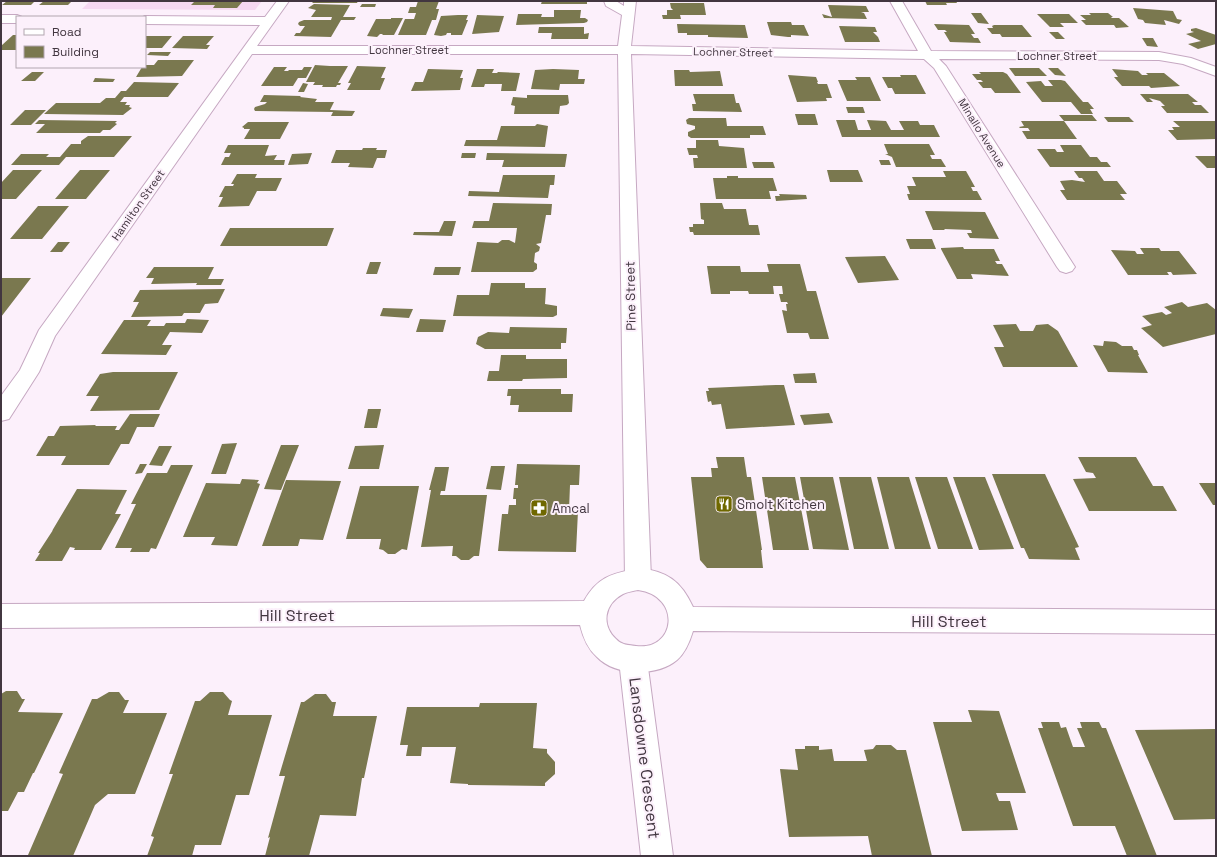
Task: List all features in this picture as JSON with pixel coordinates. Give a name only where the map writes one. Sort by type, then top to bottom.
[{"type":"street","name":"Hamilton Street","points":[[1,412],[29,372],[46,335],[283,1]]},
{"type":"street","name":"Pine Street","points":[[610,1],[610,4],[629,7],[624,50],[638,579]]},
{"type":"street","name":"Minallo Avenue","points":[[896,1],[927,55],[939,66],[1066,267]]},
{"type":"street","points":[[1,19],[16,19]]},
{"type":"street","points":[[146,20],[269,21]]},
{"type":"street","name":"Lochner Street","points":[[248,50],[624,50],[927,55],[1159,56],[1186,61],[1214,72]]},
{"type":"street","points":[[638,579],[651,581],[663,586],[673,595],[680,606],[683,619],[681,630],[669,649],[658,656],[646,660],[633,660],[619,656],[606,649],[597,638],[592,626],[593,613],[596,601],[603,592],[613,585],[625,580],[638,579]]},
{"type":"street","name":"Hill Street","points":[[1,616],[593,613]]},
{"type":"street","name":"Hill Street","points":[[683,619],[1216,622]]},
{"type":"street","name":"Lansdowne Crescent","points":[[633,660],[657,856]]},
{"type":"shaded area","points":[[90,1],[262,1],[255,10],[82,9]]},
{"type":"building","points":[[7,1],[35,1],[31,5],[2,5]]},
{"type":"building","points":[[44,1],[72,1],[68,5],[39,5]]},
{"type":"building","points":[[195,1],[243,1],[237,8],[213,8],[215,5],[191,5]]},
{"type":"building","points":[[314,1],[358,1],[357,3],[312,3]]},
{"type":"building","points":[[418,1],[439,1],[436,9],[439,9],[436,20],[432,20],[426,35],[398,35],[405,19],[414,19],[416,13],[408,13],[410,7],[416,7]]},
{"type":"building","points":[[542,1],[587,1],[587,4],[541,4]]},
{"type":"building","points":[[925,1],[956,1],[957,3],[946,3],[947,5],[927,5]]},
{"type":"building","points":[[670,3],[704,3],[706,15],[680,15],[681,19],[663,19],[662,15],[667,15],[667,10],[673,10]]},
{"type":"building","points":[[314,4],[350,5],[343,17],[356,17],[354,20],[341,20],[331,37],[294,36],[296,33],[300,33],[305,26],[300,26],[298,24],[299,22],[304,20],[331,20],[332,17],[311,17],[316,10],[308,8]]},
{"type":"building","points":[[362,4],[376,4],[375,7],[360,7]]},
{"type":"building","points":[[828,5],[866,6],[869,12],[861,12],[864,13],[867,19],[824,18],[822,14],[832,17]]},
{"type":"building","points":[[1133,8],[1173,11],[1177,19],[1182,20],[1179,24],[1164,20],[1166,25],[1145,23],[1143,20],[1138,19]]},
{"type":"building","points":[[554,10],[581,10],[580,18],[585,18],[588,20],[584,23],[516,25],[518,14],[542,14],[541,17],[554,17]]},
{"type":"building","points":[[971,13],[981,13],[989,24],[978,23]]},
{"type":"building","points":[[1089,13],[1108,13],[1113,17],[1111,17],[1112,18],[1119,18],[1129,27],[1116,28],[1114,25],[1086,25],[1081,20],[1086,20],[1080,15],[1091,15]]},
{"type":"building","points":[[1037,14],[1069,14],[1078,23],[1060,23],[1064,27],[1050,27]]},
{"type":"building","points":[[468,15],[466,20],[468,20],[462,35],[451,35],[451,33],[447,33],[446,35],[441,36],[434,35],[441,16]]},
{"type":"building","points":[[477,15],[504,16],[499,32],[472,34]]},
{"type":"building","points":[[403,18],[394,35],[380,34],[377,37],[367,36],[376,19]]},
{"type":"building","points":[[767,22],[791,22],[792,25],[804,25],[809,36],[791,35],[791,37],[788,37],[771,35]]},
{"type":"building","points":[[677,24],[745,25],[748,38],[687,35],[687,33],[678,33]]},
{"type":"building","points":[[934,24],[969,25],[975,34],[971,34],[974,38],[978,38],[981,43],[950,42],[944,32],[947,32],[945,30],[938,30]]},
{"type":"building","points":[[992,25],[1022,25],[1032,37],[1002,37],[1000,34],[992,34],[987,28],[993,28],[992,26],[994,26]]},
{"type":"building","points":[[839,26],[875,27],[877,32],[873,32],[878,37],[880,42],[845,42]]},
{"type":"building","points":[[539,27],[584,27],[584,34],[589,33],[588,39],[551,39],[552,33],[538,33]]},
{"type":"building","points":[[1196,28],[1216,35],[1216,44],[1198,49],[1188,44],[1201,41],[1186,34],[1194,32],[1191,31],[1191,29]]},
{"type":"building","points":[[1049,32],[1058,32],[1065,39],[1056,39]]},
{"type":"building","points":[[13,35],[16,35],[16,50],[1,50],[1,46]]},
{"type":"building","points":[[146,36],[172,36],[162,48],[146,48]]},
{"type":"building","points":[[183,36],[214,36],[206,45],[210,45],[207,49],[172,48]]},
{"type":"building","points":[[1142,38],[1153,38],[1158,47],[1147,46]]},
{"type":"building","points":[[150,52],[171,52],[168,56],[147,55]]},
{"type":"building","points":[[158,60],[194,60],[182,76],[136,77],[141,68],[146,68],[146,65],[154,65]]},
{"type":"building","points":[[315,65],[348,66],[338,83],[341,83],[340,85],[337,85],[336,87],[322,87],[323,85],[313,85],[315,82],[306,82]]},
{"type":"building","points":[[357,66],[386,67],[381,78],[385,78],[380,90],[347,90],[351,83],[348,83]]},
{"type":"building","points":[[274,67],[287,67],[284,71],[288,71],[302,70],[304,67],[312,67],[306,78],[298,78],[293,86],[261,86]]},
{"type":"building","points":[[1009,68],[1039,68],[1047,76],[1015,76]]},
{"type":"building","points":[[1048,68],[1058,68],[1066,76],[1055,75]]},
{"type":"building","points":[[428,69],[463,70],[460,78],[463,78],[460,90],[411,91],[415,82],[423,82]]},
{"type":"building","points":[[477,69],[494,69],[492,73],[520,73],[516,91],[501,91],[502,84],[485,84],[484,87],[471,87]]},
{"type":"building","points":[[1112,69],[1138,71],[1142,75],[1148,75],[1146,73],[1164,73],[1180,86],[1151,88],[1149,86],[1122,86],[1114,77],[1118,77]]},
{"type":"building","points":[[535,70],[579,70],[578,79],[585,79],[584,84],[560,84],[559,90],[531,89]]},
{"type":"building","points":[[674,70],[689,70],[690,72],[720,71],[723,86],[675,86]]},
{"type":"building","points":[[32,72],[44,72],[35,81],[21,81]]},
{"type":"building","points":[[979,72],[1003,72],[1007,74],[1021,93],[995,93],[991,88],[983,88],[978,82],[983,82],[981,80],[977,80],[972,74],[981,74]]},
{"type":"building","points":[[788,75],[816,77],[818,84],[827,84],[832,98],[826,98],[827,101],[797,102]]},
{"type":"building","points":[[900,75],[916,75],[926,94],[895,94],[892,88],[888,88],[882,77],[901,77]]},
{"type":"building","points":[[855,77],[870,77],[881,101],[847,101],[838,80],[857,80]]},
{"type":"building","points":[[95,78],[115,79],[113,82],[93,82]]},
{"type":"building","points":[[1048,80],[1065,81],[1083,102],[1088,102],[1094,109],[1090,109],[1093,114],[1081,114],[1071,102],[1042,102],[1026,82],[1041,81],[1045,86],[1053,86]]},
{"type":"building","points":[[134,82],[179,83],[168,97],[124,97],[120,102],[127,102],[125,105],[130,105],[129,107],[132,108],[123,115],[44,114],[56,103],[100,103],[106,98],[115,98],[121,91],[126,91]]},
{"type":"building","points":[[303,83],[308,84],[304,92],[298,92]]},
{"type":"building","points":[[693,94],[734,94],[736,103],[739,103],[742,112],[693,111],[692,104],[696,104]]},
{"type":"building","points":[[1140,94],[1188,94],[1198,102],[1192,102],[1195,105],[1201,105],[1209,113],[1167,113],[1161,106],[1165,106],[1160,101],[1149,98],[1153,102],[1147,102]]},
{"type":"building","points":[[264,95],[301,96],[300,97],[317,99],[315,102],[334,102],[330,110],[355,111],[352,116],[331,116],[333,112],[255,111],[255,107],[267,102],[260,102]]},
{"type":"building","points":[[527,95],[568,95],[569,103],[567,105],[560,106],[559,114],[514,114],[515,106],[511,105],[513,97],[527,98]]},
{"type":"building","points":[[846,107],[863,107],[865,113],[848,113]]},
{"type":"building","points":[[25,110],[46,110],[31,125],[10,125]]},
{"type":"building","points":[[795,114],[815,114],[818,125],[798,125]]},
{"type":"building","points":[[1059,115],[1092,115],[1097,121],[1064,121]]},
{"type":"building","points":[[1104,117],[1129,117],[1134,122],[1108,122]]},
{"type":"building","points":[[689,118],[726,118],[727,126],[763,126],[766,135],[750,135],[750,138],[691,138],[688,136],[688,132],[695,129],[695,126],[687,124],[686,120]]},
{"type":"building","points":[[39,120],[117,121],[115,123],[117,124],[110,130],[103,130],[100,133],[36,133],[45,124],[35,124]]},
{"type":"building","points":[[836,120],[855,120],[858,130],[871,130],[867,120],[886,121],[891,130],[904,130],[899,121],[918,121],[920,125],[934,125],[940,137],[842,137]]},
{"type":"building","points":[[1021,121],[1064,121],[1077,139],[1027,139],[1022,131],[1030,131],[1028,128],[1019,127],[1024,126]]},
{"type":"building","points":[[1173,121],[1216,121],[1216,139],[1177,140],[1168,130],[1174,130],[1172,127],[1180,127]]},
{"type":"building","points":[[248,122],[289,122],[280,139],[244,139],[250,129],[244,129],[242,127]]},
{"type":"building","points":[[537,124],[548,126],[545,147],[464,146],[466,140],[497,140],[501,126],[535,126]]},
{"type":"building","points":[[88,136],[132,136],[114,157],[66,157],[59,165],[11,165],[21,154],[49,154],[46,157],[60,157],[71,144],[81,144],[81,141]]},
{"type":"building","points":[[696,140],[718,140],[719,146],[744,148],[747,168],[694,168],[693,158],[698,158],[697,155],[689,155],[687,148],[696,148]]},
{"type":"building","points":[[884,144],[929,144],[935,155],[930,155],[932,159],[941,159],[946,167],[896,167],[892,157],[885,154],[888,154]]},
{"type":"building","points":[[228,145],[269,145],[265,156],[277,155],[274,160],[285,160],[284,165],[221,165],[225,157],[229,157],[231,153],[224,153]]},
{"type":"building","points":[[1060,145],[1081,145],[1090,157],[1097,157],[1101,162],[1107,162],[1111,167],[1050,167],[1037,149],[1055,149],[1057,152],[1064,152]]},
{"type":"building","points":[[363,148],[387,150],[385,158],[377,158],[373,168],[348,167],[350,163],[331,163],[336,150],[362,150]]},
{"type":"building","points":[[312,153],[308,164],[288,165],[292,154]]},
{"type":"building","points":[[462,153],[476,153],[475,158],[461,158]]},
{"type":"building","points":[[487,153],[567,154],[565,167],[502,167],[504,160],[486,160]]},
{"type":"building","points":[[1195,156],[1216,156],[1216,168],[1207,168]]},
{"type":"building","points":[[879,160],[889,160],[891,165],[881,165]]},
{"type":"building","points":[[752,162],[773,162],[775,168],[754,168]]},
{"type":"building","points":[[13,170],[42,170],[16,199],[1,199],[1,183]]},
{"type":"building","points":[[80,170],[110,170],[86,199],[55,199]]},
{"type":"building","points":[[827,170],[858,170],[863,182],[830,182]]},
{"type":"building","points":[[943,171],[966,171],[975,187],[971,187],[973,191],[977,191],[982,200],[909,200],[907,194],[910,194],[907,186],[916,186],[912,177],[946,177]]},
{"type":"building","points":[[1074,171],[1097,171],[1104,181],[1117,181],[1127,194],[1120,194],[1125,200],[1067,200],[1060,190],[1065,190],[1060,181],[1072,180],[1085,182],[1082,178],[1079,178]]},
{"type":"building","points":[[237,174],[257,174],[255,178],[282,178],[276,191],[257,191],[249,206],[218,207],[223,197],[219,197],[225,186],[233,186],[234,184],[231,184]]},
{"type":"building","points":[[503,175],[555,175],[554,185],[550,185],[548,198],[468,196],[469,191],[499,192]]},
{"type":"building","points":[[727,176],[738,176],[738,178],[773,178],[777,191],[769,191],[771,199],[716,199],[713,178],[727,178]]},
{"type":"building","points":[[779,194],[806,195],[807,199],[776,201],[775,196],[780,196]]},
{"type":"building","points":[[493,203],[552,204],[551,215],[546,215],[541,243],[536,244],[540,247],[539,251],[535,253],[534,262],[537,264],[537,269],[533,272],[471,272],[477,242],[498,243],[502,240],[509,240],[515,243],[517,228],[472,228],[474,221],[489,221]]},
{"type":"building","points":[[700,203],[722,203],[724,209],[746,209],[749,225],[758,225],[760,235],[694,235],[693,232],[690,232],[689,227],[693,227],[693,224],[704,224],[704,220],[701,219]]},
{"type":"building","points":[[38,206],[69,206],[42,239],[10,239]]},
{"type":"building","points":[[925,211],[985,212],[999,239],[970,238],[967,233],[972,233],[971,230],[933,230]]},
{"type":"building","points":[[444,221],[456,221],[452,236],[413,235],[414,232],[439,232]]},
{"type":"building","points":[[230,228],[334,228],[327,246],[220,246]]},
{"type":"building","points":[[906,239],[932,239],[936,249],[910,249]]},
{"type":"building","points":[[58,242],[70,242],[62,252],[50,252]]},
{"type":"building","points":[[963,247],[964,249],[994,249],[1000,261],[995,261],[997,264],[1002,264],[1009,276],[971,274],[973,279],[957,279],[941,248]]},
{"type":"building","points":[[1140,248],[1159,248],[1161,251],[1179,251],[1197,274],[1173,275],[1171,272],[1167,272],[1169,275],[1128,275],[1111,250],[1135,251],[1137,254],[1144,254]]},
{"type":"building","points":[[885,256],[899,280],[858,283],[845,257]]},
{"type":"building","points":[[370,262],[381,262],[377,274],[366,274]]},
{"type":"building","points":[[767,264],[800,264],[807,291],[816,291],[829,339],[810,339],[808,333],[787,333],[782,310],[787,311],[786,304],[788,304],[787,302],[781,302],[779,294],[783,294],[782,286],[773,286],[774,294],[749,294],[748,291],[730,291],[730,294],[711,294],[707,266],[740,266],[741,272],[769,272]]},
{"type":"building","points":[[154,267],[214,267],[208,279],[224,279],[221,285],[196,285],[197,283],[151,284],[154,278],[146,278]]},
{"type":"building","points":[[435,267],[461,267],[459,275],[433,275]]},
{"type":"building","points":[[1,278],[31,278],[1,317]]},
{"type":"building","points":[[491,283],[525,283],[525,288],[546,288],[545,304],[557,306],[557,315],[553,317],[453,316],[457,295],[489,295]]},
{"type":"building","points":[[225,289],[218,303],[205,304],[200,313],[184,313],[182,316],[131,317],[139,302],[133,302],[140,290]]},
{"type":"building","points":[[1182,302],[1188,307],[1207,303],[1216,310],[1216,334],[1163,347],[1141,328],[1152,325],[1142,316],[1162,312],[1166,315],[1172,313],[1164,307]]},
{"type":"building","points":[[383,308],[413,309],[409,318],[380,316]]},
{"type":"building","points":[[187,319],[209,320],[202,333],[170,332],[162,345],[172,345],[166,355],[101,354],[124,320],[151,320],[147,326],[164,326],[166,323],[185,323]]},
{"type":"building","points":[[420,319],[446,320],[443,332],[416,332]]},
{"type":"building","points":[[1016,324],[1020,331],[1033,331],[1036,325],[1048,324],[1058,331],[1078,367],[1003,367],[994,347],[1004,347],[993,325]]},
{"type":"building","points":[[510,327],[567,328],[566,343],[561,343],[561,349],[485,349],[476,344],[478,337],[488,332],[509,333]]},
{"type":"building","points":[[1104,341],[1116,342],[1122,346],[1132,346],[1134,350],[1137,350],[1138,355],[1148,373],[1108,372],[1093,345],[1103,346]]},
{"type":"building","points":[[501,355],[526,355],[526,359],[567,359],[567,378],[523,379],[522,381],[487,381],[489,371],[499,371]]},
{"type":"building","points":[[113,372],[178,372],[159,410],[90,411],[99,396],[86,396],[100,374]]},
{"type":"building","points":[[815,373],[817,383],[795,383],[793,374]]},
{"type":"building","points":[[784,385],[795,425],[726,429],[721,404],[712,405],[711,401],[708,402],[706,391],[709,391],[708,388]]},
{"type":"building","points":[[508,389],[561,389],[561,394],[573,394],[572,412],[518,412],[519,405],[510,405],[511,396],[507,396]]},
{"type":"building","points":[[368,409],[381,409],[377,428],[364,428]]},
{"type":"building","points":[[829,413],[833,423],[804,425],[800,415]]},
{"type":"building","points":[[130,414],[160,414],[154,427],[137,427],[129,444],[121,444],[109,465],[61,465],[66,456],[36,456],[48,436],[54,436],[60,426],[117,426],[115,430],[119,430]]},
{"type":"building","points":[[237,443],[226,474],[211,474],[222,444]]},
{"type":"building","points":[[281,445],[299,445],[281,490],[264,489]]},
{"type":"building","points":[[384,445],[379,469],[348,469],[355,446]]},
{"type":"building","points":[[159,446],[172,446],[162,466],[149,465]]},
{"type":"building","name":"Smolt Kitchen","points":[[716,457],[744,457],[747,477],[751,477],[762,550],[763,568],[707,568],[700,560],[691,477],[712,477],[711,468],[718,468]]},
{"type":"building","points":[[1078,457],[1136,457],[1153,486],[1163,486],[1177,511],[1089,511],[1073,479],[1096,478],[1093,473],[1086,472]]},
{"type":"building","points":[[140,464],[147,464],[142,473],[135,474]]},
{"type":"building","name":"Amcal","points":[[517,464],[580,465],[579,485],[570,485],[569,511],[578,511],[576,552],[498,551],[502,514],[508,514],[509,505],[516,505],[516,499],[513,499],[514,488],[518,488],[518,485],[515,485]]},
{"type":"building","points":[[171,465],[193,465],[156,549],[151,548],[149,552],[130,552],[132,548],[115,548],[136,504],[131,504],[147,473],[167,473]]},
{"type":"building","points":[[491,466],[505,466],[501,490],[486,489]]},
{"type":"building","points":[[435,467],[449,467],[445,491],[441,491],[440,495],[487,495],[479,556],[474,556],[469,560],[461,560],[456,556],[452,556],[453,546],[421,547],[431,490],[429,490]]},
{"type":"building","points":[[992,474],[1045,474],[1079,547],[1075,548],[1080,560],[1029,559],[1024,548],[1021,548]]},
{"type":"building","points":[[762,477],[795,477],[809,550],[773,550]]},
{"type":"building","points":[[800,477],[833,477],[849,550],[813,549]]},
{"type":"building","points":[[839,477],[871,477],[889,549],[854,549]]},
{"type":"building","points":[[877,477],[909,477],[931,549],[895,549]]},
{"type":"building","points":[[915,477],[947,477],[973,549],[938,549]]},
{"type":"building","points":[[953,477],[985,477],[1014,549],[979,550]]},
{"type":"building","points":[[242,479],[259,480],[257,483],[260,484],[237,546],[211,545],[215,537],[183,537],[206,483],[240,484]]},
{"type":"building","points":[[286,480],[341,481],[323,540],[300,539],[298,546],[262,546]]},
{"type":"building","points":[[1199,483],[1216,483],[1216,505],[1213,505]]},
{"type":"building","points":[[360,486],[419,486],[407,550],[402,549],[395,554],[388,554],[379,549],[381,539],[346,539]]},
{"type":"building","points":[[77,489],[127,490],[115,514],[121,514],[101,550],[74,550],[75,548],[70,547],[62,561],[35,561],[40,553],[38,553]]},
{"type":"building","points":[[6,691],[17,691],[22,699],[25,699],[18,712],[63,713],[24,792],[18,792],[8,811],[1,811],[1,694]]},
{"type":"building","points":[[109,692],[119,692],[125,700],[129,700],[123,713],[167,713],[135,794],[108,794],[95,805],[73,856],[28,855],[63,774],[59,773],[92,699],[97,699]]},
{"type":"building","points":[[210,692],[223,692],[232,701],[228,715],[272,715],[249,795],[236,795],[221,845],[195,845],[192,856],[147,856],[154,837],[151,836],[173,774],[169,774],[195,701],[200,701]]},
{"type":"building","points":[[315,694],[326,694],[332,702],[336,702],[333,716],[377,716],[364,778],[362,778],[356,816],[320,815],[309,856],[265,856],[270,837],[268,838],[285,776],[279,776],[301,702],[304,702]]},
{"type":"building","points":[[480,703],[537,703],[533,748],[547,749],[547,753],[555,762],[555,774],[545,783],[545,786],[468,785],[450,783],[456,747],[422,747],[421,756],[406,756],[408,745],[400,745],[407,707],[479,707]]},
{"type":"building","points":[[968,710],[999,711],[1026,793],[996,793],[999,801],[1010,801],[1018,830],[962,831],[933,722],[972,722]]},
{"type":"building","points":[[1041,722],[1059,722],[1061,728],[1066,727],[1073,747],[1085,747],[1077,728],[1082,728],[1080,722],[1099,722],[1102,728],[1106,728],[1157,856],[1127,856],[1115,826],[1073,826],[1038,728],[1043,728]]},
{"type":"building","points":[[1216,729],[1216,819],[1174,820],[1135,730]]},
{"type":"building","points":[[876,745],[891,745],[897,750],[906,750],[932,856],[872,856],[868,836],[789,837],[780,769],[798,770],[795,749],[805,749],[805,746],[819,746],[819,750],[832,749],[834,761],[867,761],[864,750],[873,749]]},
{"type":"place","name":"Smolt Kitchen","points":[[724,504]]},
{"type":"place","name":"Amcal","points":[[539,508]]}]
